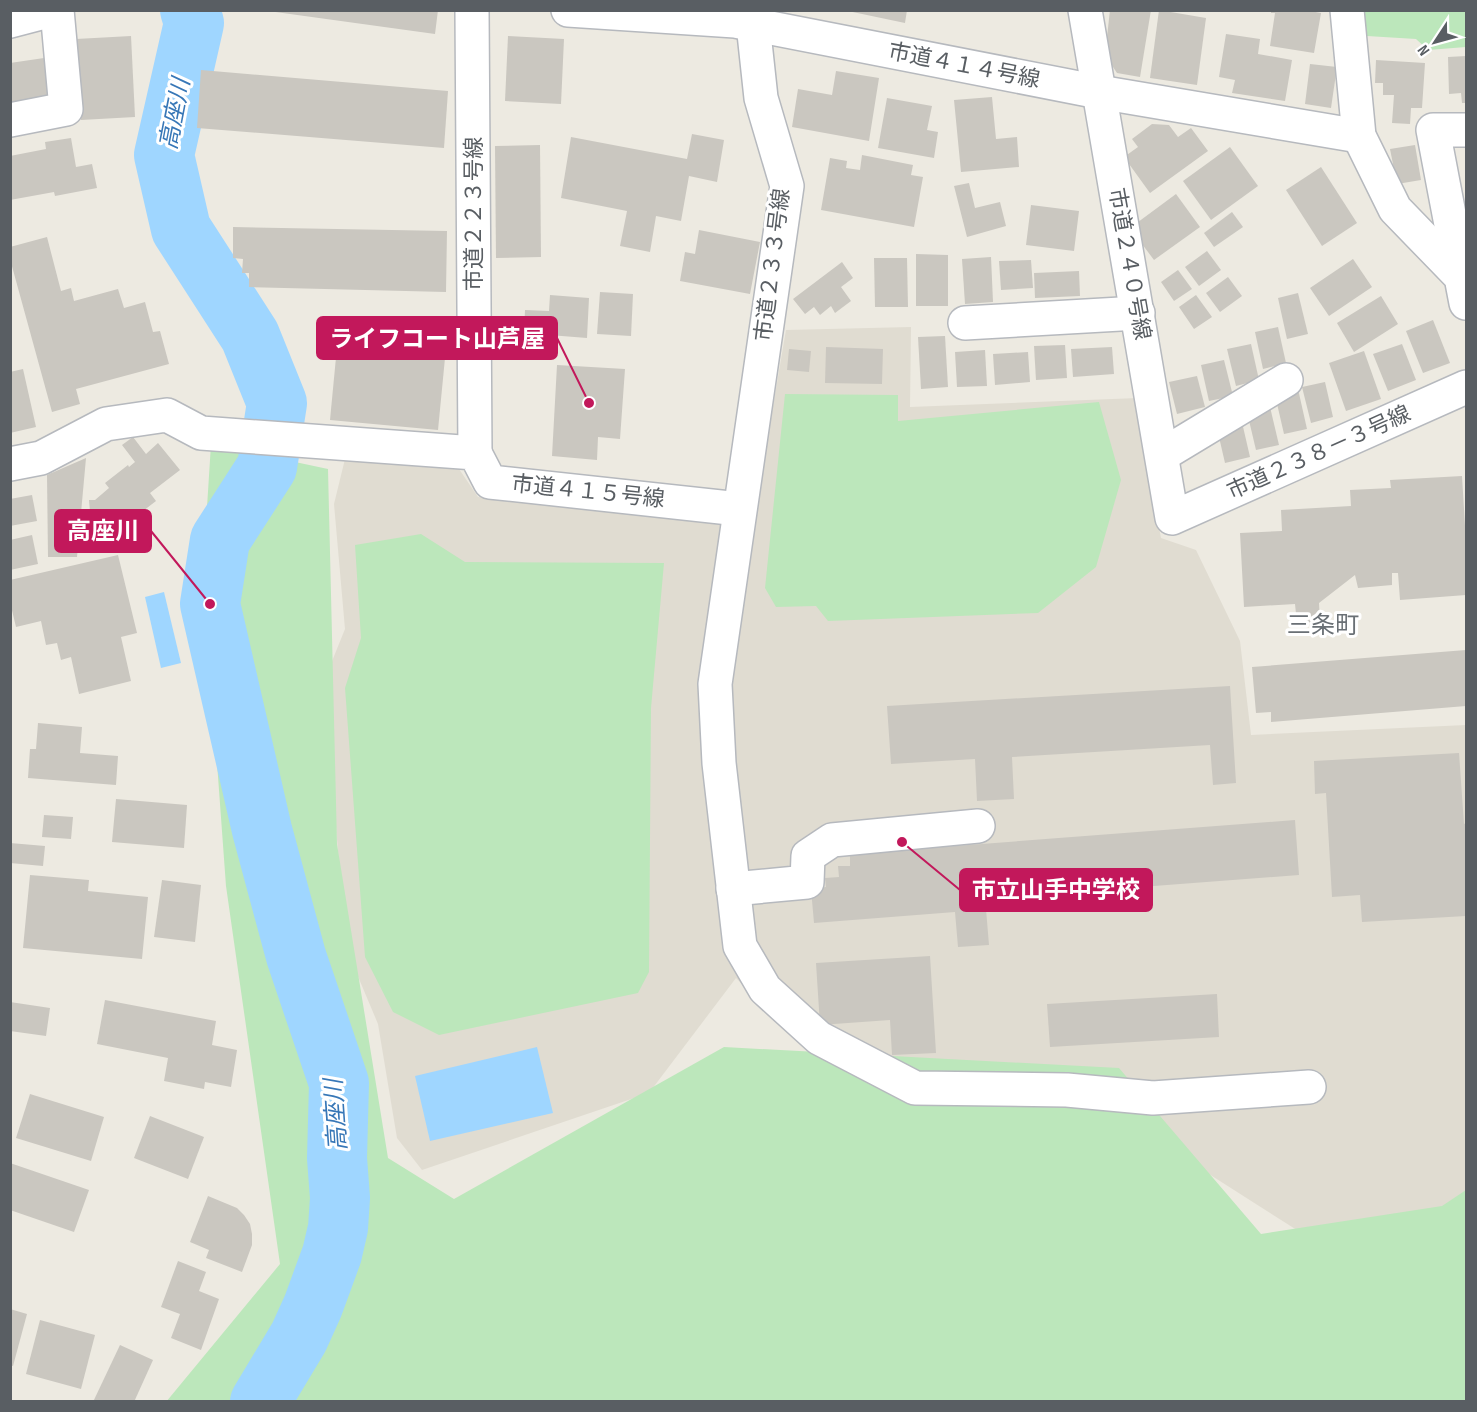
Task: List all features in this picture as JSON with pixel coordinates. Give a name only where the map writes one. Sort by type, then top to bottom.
[{"type":"street","points":[[10,21],[52,10]]},
{"type":"street","points":[[10,120],[66,109],[57,10]]},
{"type":"street","name":"市道２２３号線","points":[[472,10],[475,453]]},
{"type":"street","name":"市道４１４号線","points":[[568,10],[743,18],[1099,92],[1359,136]]},
{"type":"street","name":"市道２４０号線","points":[[1085,10],[1172,518]]},
{"type":"street","points":[[1347,10],[1359,136],[1395,209],[1464,290]]},
{"type":"street","name":"市道２３３号線","points":[[743,18],[761,98],[787,186],[715,684],[720,763],[740,946],[765,989],[819,1038],[915,1089],[1067,1090],[1153,1098],[1309,1087]]},
{"type":"street","points":[[1464,290],[1433,130],[1467,130]]},
{"type":"street","points":[[965,323],[1138,313]]},
{"type":"street","points":[[1161,455],[1286,380]]},
{"type":"street","name":"市道２３８－３号線","points":[[1172,518],[1467,387]]},
{"type":"street","points":[[10,464],[41,458],[106,424],[167,415],[201,433],[475,453]]},
{"type":"street","name":"市道４１５号線","points":[[475,453],[490,482],[739,509]]},
{"type":"street","points":[[733,890],[807,882],[808,856],[832,840],[978,826]]},
{"type":"shaded area","points":[[911,327],[910,407],[1138,398],[1139,422],[1161,538],[1196,550],[1240,641],[1251,735],[1466,725],[1466,1204],[1311,1239],[1176,1153],[810,1054],[736,978],[649,1093],[422,1170],[397,1138],[378,1024],[346,948],[324,681],[345,629],[334,504],[345,459],[457,466],[478,497],[753,524],[786,330]]},
{"type":"green space","points":[[1363,11],[1466,11],[1466,47],[1428,50],[1416,39],[1367,36]]},
{"type":"green space","points":[[785,394],[898,395],[898,421],[1099,402],[1121,480],[1096,567],[1038,613],[828,621],[816,606],[776,607],[765,588]]},
{"type":"green space","points":[[211,444],[328,469],[337,844],[388,1158],[454,1199],[724,1047],[1119,1068],[1261,1234],[1442,1206],[1466,1190],[1466,1401],[166,1402],[280,1264],[226,886],[203,571]]},
{"type":"green space","points":[[421,534],[465,562],[664,563],[651,708],[649,972],[638,993],[439,1035],[393,1012],[365,957],[345,688],[361,638],[355,545]]},
{"type":"water","points":[[164,592],[181,663],[161,668],[145,597]]},
{"type":"water","points":[[537,1047],[553,1113],[430,1141],[415,1076]]},
{"type":"building","points":[[261,10],[438,10],[435,34]]},
{"type":"building","points":[[843,10],[907,10],[905,23]]},
{"type":"building","points":[[1110,10],[1151,10],[1140,77],[1117,73],[1105,55]]},
{"type":"building","points":[[1159,10],[1206,18],[1197,85],[1150,78]]},
{"type":"building","points":[[1271,10],[1305,10],[1321,13],[1314,53],[1270,46],[1275,13],[1271,13]]},
{"type":"building","points":[[1226,34],[1260,39],[1258,54],[1292,60],[1285,101],[1232,93],[1235,80],[1219,77]]},
{"type":"building","points":[[131,36],[135,117],[81,120],[76,39]]},
{"type":"building","points":[[508,36],[564,39],[561,104],[505,101]]},
{"type":"building","points":[[1466,56],[1466,103],[1462,103],[1461,93],[1449,94],[1448,57]]},
{"type":"building","points":[[44,58],[52,105],[10,112],[10,63]]},
{"type":"building","points":[[1376,60],[1425,63],[1422,108],[1411,108],[1410,124],[1392,123],[1394,95],[1383,95],[1383,83],[1375,83]]},
{"type":"building","points":[[1310,64],[1337,67],[1331,108],[1305,104]]},
{"type":"building","points":[[201,70],[448,91],[444,148],[197,128]]},
{"type":"building","points":[[836,71],[879,78],[869,141],[792,127],[798,89],[832,95]]},
{"type":"building","points":[[992,97],[996,139],[1017,137],[1019,167],[961,172],[954,100]]},
{"type":"building","points":[[887,98],[932,106],[927,130],[938,132],[934,158],[878,148]]},
{"type":"building","points":[[1152,124],[1169,125],[1178,137],[1191,128],[1208,151],[1150,193],[1124,157],[1138,147],[1132,139]]},
{"type":"building","points":[[692,134],[724,140],[717,182],[689,176],[681,221],[656,216],[650,252],[620,246],[627,211],[561,198],[571,137],[687,159]]},
{"type":"building","points":[[71,138],[76,167],[92,164],[97,188],[55,196],[54,192],[10,200],[10,156],[46,149],[45,142]]},
{"type":"building","points":[[540,145],[541,257],[496,258],[495,146]]},
{"type":"building","points":[[1415,145],[1421,180],[1397,184],[1390,149]]},
{"type":"building","points":[[1230,147],[1258,186],[1211,220],[1183,181]]},
{"type":"building","points":[[862,155],[913,165],[911,175],[923,177],[914,227],[821,210],[830,158],[847,161],[846,168],[860,170]]},
{"type":"building","points":[[1321,167],[1357,223],[1322,246],[1286,190]]},
{"type":"building","points":[[969,183],[975,208],[1000,202],[1006,226],[967,237],[954,186]]},
{"type":"building","points":[[1176,194],[1200,227],[1154,260],[1130,228]]},
{"type":"building","points":[[1031,205],[1079,211],[1074,251],[1026,245]]},
{"type":"building","points":[[1232,212],[1243,227],[1214,247],[1204,233]]},
{"type":"building","points":[[233,227],[447,231],[446,292],[249,287],[249,273],[242,273],[243,259],[233,258]]},
{"type":"building","points":[[699,230],[760,242],[750,294],[680,281],[685,252],[695,254]]},
{"type":"building","points":[[47,237],[61,291],[71,288],[74,301],[118,289],[124,308],[145,302],[153,332],[160,331],[169,364],[76,389],[80,404],[52,412],[10,259],[10,247]]},
{"type":"building","points":[[1207,251],[1221,270],[1199,286],[1185,267]]},
{"type":"building","points":[[916,254],[948,255],[948,306],[916,306]]},
{"type":"building","points":[[991,257],[993,302],[965,304],[962,259]]},
{"type":"building","points":[[874,258],[907,258],[908,307],[875,307]]},
{"type":"building","points":[[1353,259],[1372,287],[1329,316],[1310,288]]},
{"type":"building","points":[[1031,260],[1033,288],[1001,290],[999,261]]},
{"type":"building","points":[[842,262],[853,278],[841,287],[851,301],[835,313],[831,306],[820,315],[814,307],[805,314],[793,299]]},
{"type":"building","points":[[1178,270],[1192,289],[1174,301],[1161,282]]},
{"type":"building","points":[[1079,271],[1080,296],[1035,298],[1034,273]]},
{"type":"building","points":[[1228,277],[1242,296],[1220,312],[1206,293]]},
{"type":"building","points":[[600,292],[633,294],[631,336],[597,334]]},
{"type":"building","points":[[1298,293],[1308,334],[1287,339],[1278,298]]},
{"type":"building","points":[[550,295],[589,298],[587,338],[524,333],[525,310],[549,311]]},
{"type":"building","points":[[1196,295],[1212,317],[1194,329],[1179,307]]},
{"type":"building","points":[[1381,296],[1398,324],[1354,352],[1337,323]]},
{"type":"building","points":[[1433,320],[1450,363],[1423,373],[1406,331]]},
{"type":"building","points":[[1278,327],[1286,363],[1263,369],[1255,332]]},
{"type":"building","points":[[945,336],[948,387],[921,389],[918,337]]},
{"type":"building","points":[[1251,344],[1259,380],[1236,386],[1227,349]]},
{"type":"building","points":[[1402,344],[1416,380],[1388,391],[1373,354]]},
{"type":"building","points":[[1065,345],[1067,378],[1036,380],[1034,346]]},
{"type":"building","points":[[337,347],[445,358],[438,430],[330,420]]},
{"type":"building","points":[[826,347],[883,349],[882,384],[825,383]]},
{"type":"building","points":[[1112,347],[1114,374],[1073,377],[1071,349]]},
{"type":"building","points":[[789,349],[811,351],[809,372],[787,370]]},
{"type":"building","points":[[985,350],[987,386],[957,387],[955,352]]},
{"type":"building","points":[[1364,351],[1381,399],[1346,411],[1329,363]]},
{"type":"building","points":[[1028,352],[1030,382],[995,385],[993,354]]},
{"type":"building","points":[[1224,360],[1233,396],[1209,401],[1201,365]]},
{"type":"building","points":[[557,365],[625,369],[620,439],[598,437],[597,460],[552,456]]},
{"type":"building","points":[[23,369],[36,427],[10,433],[10,372]]},
{"type":"building","points":[[1197,376],[1205,407],[1177,414],[1169,382]]},
{"type":"building","points":[[1325,382],[1333,417],[1311,423],[1302,387]]},
{"type":"building","points":[[1298,389],[1307,429],[1284,434],[1275,395]]},
{"type":"building","points":[[1270,407],[1279,445],[1256,450],[1247,412]]},
{"type":"building","points":[[1241,418],[1250,457],[1225,463],[1216,424]]},
{"type":"building","points":[[133,437],[146,454],[158,443],[180,470],[150,493],[156,501],[130,521],[133,544],[93,547],[89,500],[95,500],[109,488],[105,483],[135,462],[122,445]]},
{"type":"building","points":[[86,458],[77,557],[48,557],[47,475]]},
{"type":"building","points":[[1462,476],[1466,595],[1400,600],[1398,573],[1392,573],[1392,585],[1358,588],[1355,575],[1319,603],[1320,622],[1297,623],[1295,604],[1244,607],[1240,533],[1282,531],[1281,510],[1351,506],[1350,490],[1391,488],[1390,480]]},
{"type":"building","points":[[32,495],[37,521],[10,526],[10,499]]},
{"type":"building","points":[[32,535],[38,564],[10,570],[10,540]]},
{"type":"building","points":[[118,555],[137,633],[121,637],[131,681],[79,694],[71,657],[61,660],[57,643],[46,645],[41,621],[16,627],[10,602],[10,580]]},
{"type":"building","points":[[1466,650],[1466,706],[1271,722],[1271,712],[1256,713],[1252,667]]},
{"type":"building","points":[[1230,686],[1236,783],[1213,785],[1210,745],[1012,757],[1014,799],[977,801],[975,759],[891,764],[887,706]]},
{"type":"building","points":[[38,723],[82,727],[80,753],[118,756],[116,785],[28,778],[30,749],[36,749]]},
{"type":"building","points":[[1459,753],[1464,824],[1466,823],[1466,916],[1362,922],[1360,895],[1332,897],[1326,793],[1315,794],[1314,761]]},
{"type":"building","points":[[116,799],[187,805],[184,848],[112,842]]},
{"type":"building","points":[[44,815],[73,817],[71,839],[42,837]]},
{"type":"building","points":[[1295,820],[1299,875],[1008,897],[1009,908],[986,909],[989,945],[958,947],[955,912],[814,923],[811,889],[826,887],[825,878],[839,877],[838,866],[850,866],[850,854]]},
{"type":"building","points":[[10,843],[45,846],[43,866],[10,863]]},
{"type":"building","points":[[30,875],[89,880],[88,891],[148,897],[142,959],[23,948]]},
{"type":"building","points":[[162,880],[201,885],[195,942],[154,937]]},
{"type":"building","points":[[930,956],[936,1053],[892,1055],[890,1020],[820,1025],[816,963]]},
{"type":"building","points":[[1217,994],[1219,1037],[1050,1047],[1047,1004]]},
{"type":"building","points":[[105,1000],[216,1021],[212,1045],[237,1050],[231,1087],[205,1082],[204,1089],[164,1081],[168,1058],[97,1044]]},
{"type":"building","points":[[10,1002],[50,1008],[46,1036],[10,1031]]},
{"type":"building","points":[[30,1094],[104,1117],[91,1161],[16,1138]]},
{"type":"building","points":[[150,1116],[204,1137],[188,1179],[134,1158]]},
{"type":"building","points":[[10,1163],[89,1190],[74,1232],[10,1210]]},
{"type":"building","points":[[208,1196],[237,1208],[250,1224],[252,1245],[242,1272],[206,1258],[209,1250],[190,1242]]},
{"type":"building","points":[[178,1261],[206,1272],[199,1291],[219,1299],[201,1350],[171,1338],[180,1314],[161,1307]]},
{"type":"building","points":[[10,1309],[27,1314],[13,1366],[10,1365]]},
{"type":"building","points":[[40,1320],[95,1335],[81,1389],[26,1374]]},
{"type":"building","points":[[120,1345],[153,1360],[134,1402],[93,1402]]},
{"type":"waterway","name":"高座川","points":[[190,10],[194,23],[164,155],[181,229],[250,336],[277,403],[267,467],[220,540],[210,604],[262,830],[296,956],[339,1083],[337,1158],[340,1198],[338,1228],[332,1254],[299,1337],[260,1402]]},
{"type":"place","name":"ライフコート山芦屋","points":[[589,403]]},
{"type":"place","name":"高座川","points":[[210,604]]},
{"type":"place","name":"市立山手中学校","points":[[902,842]]},
{"type":"district","name":"三条町","points":[[1323,625]]}]
